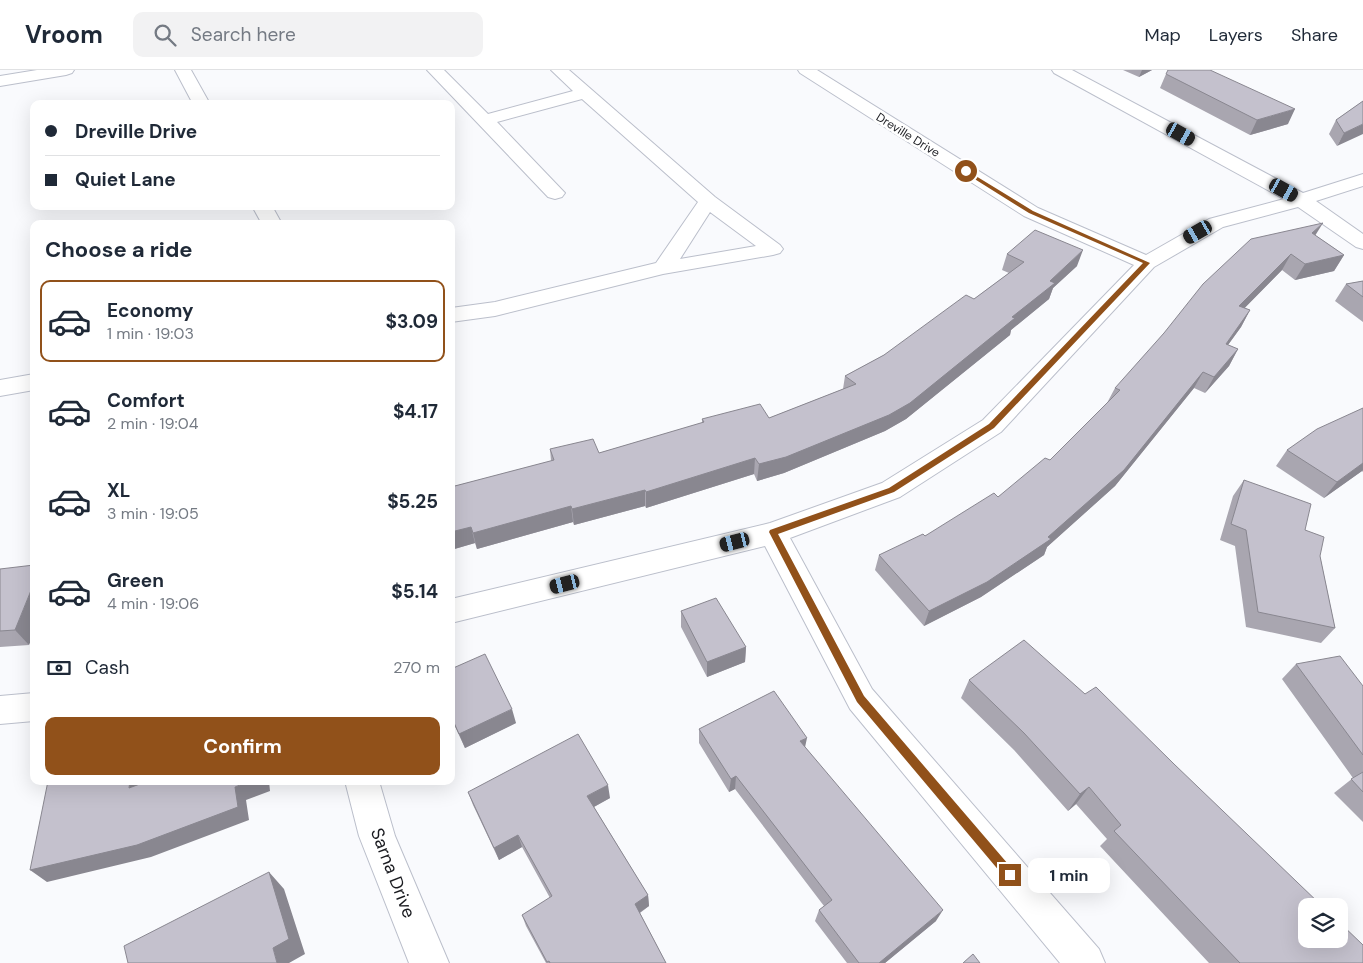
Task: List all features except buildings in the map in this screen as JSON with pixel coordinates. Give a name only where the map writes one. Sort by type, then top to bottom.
[{"type":"street","points":[[0,81],[66,70]]},
{"type":"street","points":[[183,70],[200,100]]},
{"type":"street","points":[[435,70],[555,193]]},
{"type":"street","points":[[455,314],[495,309],[662,268],[773,249],[708,201],[559,70]]},
{"type":"street","name":"Dreville Drive","points":[[806,70],[1031,212],[1147,263]]},
{"type":"street","points":[[1060,70],[1112,96],[1301,200],[1363,243]]},
{"type":"street","points":[[485,120],[586,93]]},
{"type":"street","points":[[455,611],[773,532],[892,490],[992,426],[1147,263],[1216,222],[1301,200],[1363,180]]},
{"type":"street","points":[[662,268],[708,201]]},
{"type":"street","points":[[0,388],[30,383]]},
{"type":"street","points":[[773,532],[861,699],[1085,963]]},
{"type":"street","points":[[0,710],[30,707]]},
{"type":"street","name":"Sarna Drive","points":[[363,785],[377,836],[429,963]]},
{"type":"route","points":[[966,171],[1031,212],[1147,263],[992,426],[892,490],[773,532],[861,699],[1010,875]]}]
